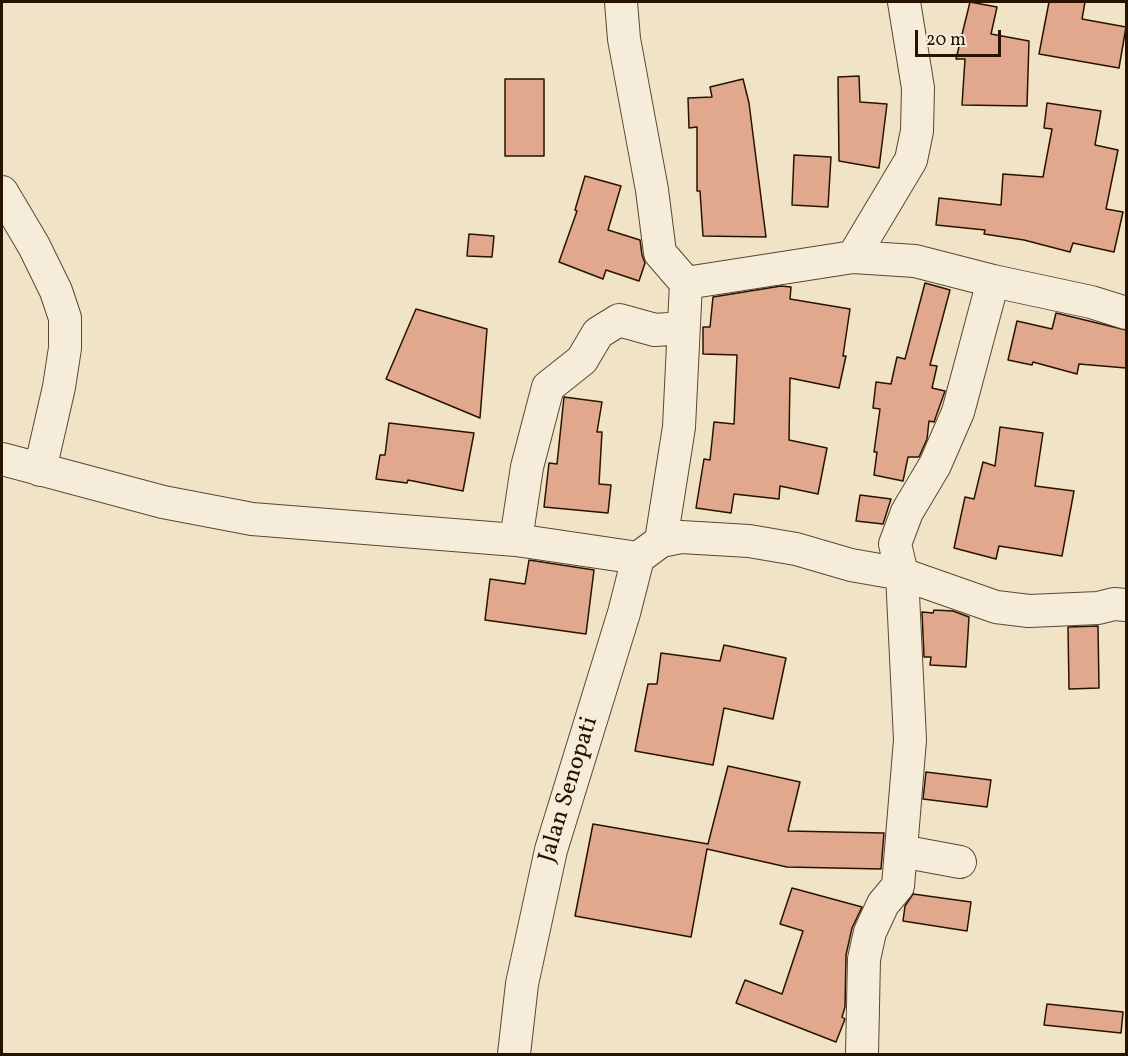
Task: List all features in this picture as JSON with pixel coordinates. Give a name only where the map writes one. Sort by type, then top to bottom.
[{"type":"street","points":[[621,2],[624,39],[652,189],[660,253],[686,283],[853,257],[915,261],[1091,302],[1126,313]]},
{"type":"street","points":[[853,257],[911,160],[917,131],[918,88],[904,2]]},
{"type":"street","points":[[2,192],[34,246],[56,291],[65,318],[65,348],[59,387],[40,470]]},
{"type":"street","points":[[862,1054],[864,959],[870,932],[883,904],[898,886],[910,740],[902,573],[896,544],[907,512],[935,465],[958,412],[993,281]]},
{"type":"street","name":"Jalan Senopati","points":[[513,1054],[522,984],[551,849],[624,613],[650,549],[679,427],[686,283]]},
{"type":"street","points":[[516,540],[527,467],[548,387],[582,360],[598,333],[619,320],[655,330],[683,328]]},
{"type":"street","points":[[2,459],[163,502],[252,519],[650,549],[681,537],[749,541],[796,549],[851,565],[902,573],[996,607],[1029,610],[1126,605]]},
{"type":"street","points":[[901,851],[960,862]]},
{"type":"building","points":[[970,2],[997,7],[991,34],[1029,41],[1027,106],[962,105],[965,59],[956,59]]},
{"type":"building","points":[[1049,2],[1085,2],[1082,19],[1126,27],[1119,68],[1039,54]]},
{"type":"building","points":[[859,76],[860,102],[887,104],[879,168],[839,161],[838,77]]},
{"type":"building","points":[[505,79],[544,79],[544,156],[505,156]]},
{"type":"building","points":[[743,79],[749,103],[766,237],[703,236],[700,191],[697,191],[697,127],[689,128],[688,98],[712,97],[710,87]]},
{"type":"building","points":[[1047,103],[1101,111],[1095,145],[1118,150],[1106,209],[1123,212],[1114,252],[1073,243],[1070,252],[1024,240],[984,234],[985,230],[936,225],[939,198],[1001,205],[1003,174],[1043,177],[1052,129],[1044,128]]},
{"type":"building","points":[[794,155],[831,157],[828,207],[792,205]]},
{"type":"building","points":[[585,176],[621,186],[608,230],[640,240],[645,263],[639,281],[606,270],[603,279],[559,262],[577,211],[575,210]]},
{"type":"building","points":[[469,234],[494,236],[492,257],[467,256]]},
{"type":"building","points":[[925,283],[950,290],[930,365],[937,366],[932,388],[945,391],[934,422],[929,421],[927,439],[919,457],[908,457],[903,481],[874,475],[877,452],[874,452],[880,409],[873,408],[876,382],[891,384],[897,357],[905,359]]},
{"type":"building","points":[[781,286],[791,287],[790,299],[850,309],[843,356],[846,356],[839,388],[790,378],[789,440],[827,448],[818,494],[780,486],[779,499],[734,494],[731,513],[696,508],[704,459],[710,460],[714,422],[734,424],[737,355],[703,354],[703,327],[710,327],[713,297]]},
{"type":"building","points":[[416,309],[487,329],[480,418],[386,379]]},
{"type":"building","points":[[1056,313],[1126,330],[1126,368],[1079,364],[1077,374],[1033,362],[1032,365],[1008,360],[1017,321],[1052,329]]},
{"type":"building","points":[[564,397],[602,402],[597,432],[602,432],[599,484],[611,485],[608,513],[544,507],[549,463],[557,464]]},
{"type":"building","points":[[389,423],[474,433],[463,491],[408,480],[407,483],[376,479],[380,455],[385,455]]},
{"type":"building","points":[[1000,427],[1043,433],[1035,486],[1074,491],[1062,556],[999,546],[996,559],[954,548],[965,497],[974,499],[983,462],[995,466]]},
{"type":"building","points":[[860,495],[891,499],[883,524],[856,521]]},
{"type":"building","points":[[529,560],[594,570],[586,634],[485,620],[490,579],[525,584]]},
{"type":"building","points":[[934,610],[953,611],[969,617],[966,667],[930,665],[931,657],[924,657],[922,612],[933,613]]},
{"type":"building","points":[[1098,626],[1099,688],[1069,689],[1068,627]]},
{"type":"building","points":[[724,645],[786,658],[773,719],[724,708],[713,765],[635,751],[648,684],[657,684],[661,653],[720,661]]},
{"type":"building","points":[[728,766],[800,782],[788,831],[884,833],[881,869],[787,867],[707,849],[691,937],[575,916],[593,824],[708,844]]},
{"type":"building","points":[[926,772],[991,780],[987,807],[923,799]]},
{"type":"building","points":[[792,888],[862,907],[852,928],[846,955],[845,1007],[842,1017],[845,1019],[836,1042],[736,1003],[745,980],[782,994],[803,931],[780,924]]},
{"type":"building","points":[[913,894],[971,902],[967,931],[903,921],[905,906]]},
{"type":"building","points":[[1047,1004],[1123,1012],[1121,1033],[1044,1025]]}]
